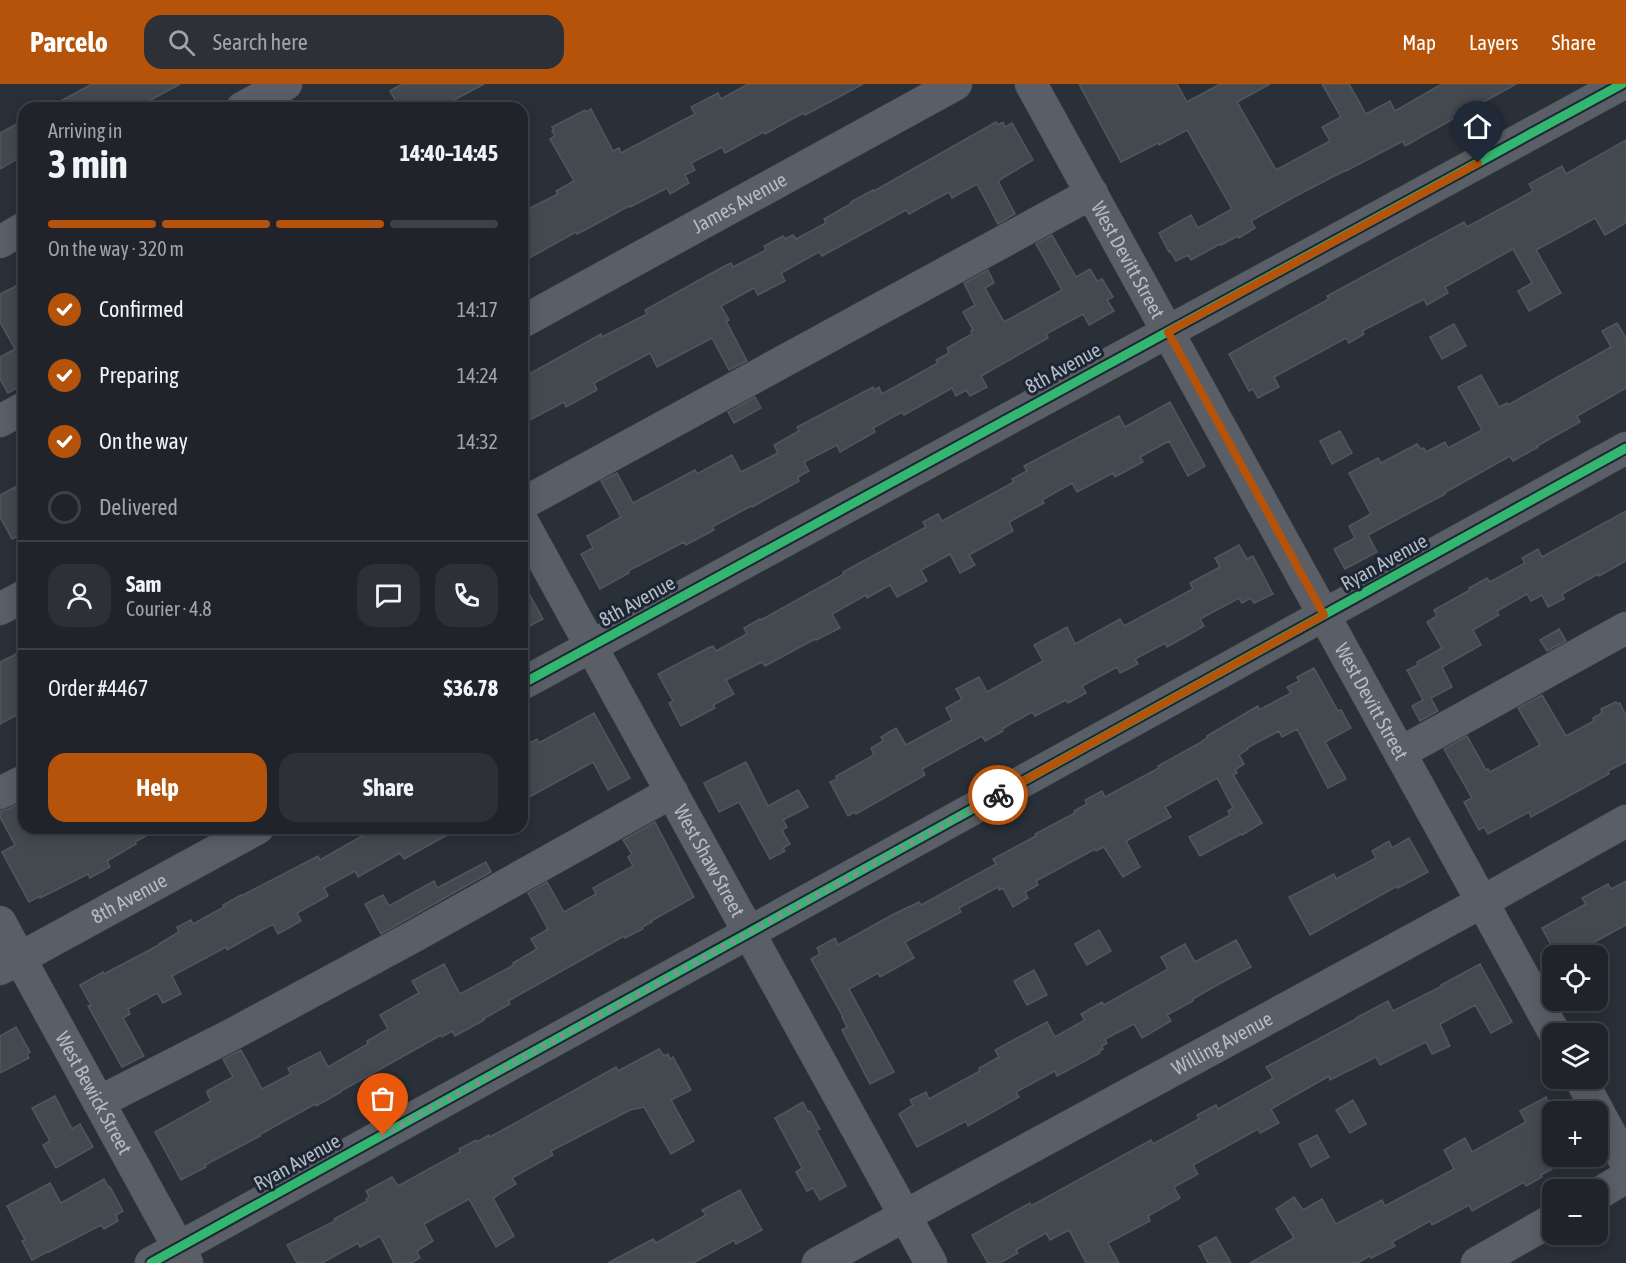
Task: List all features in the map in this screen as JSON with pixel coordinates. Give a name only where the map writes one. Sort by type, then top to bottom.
[{"type":"street","name":"James Avenue","points":[[528,319],[956,84]]},
{"type":"street","name":"West Devitt Street","points":[[1031,84],[1549,1023]]},
{"type":"street","name":"8th Avenue","points":[[528,681],[1622,84]]},
{"type":"street","points":[[257,102],[288,90]]},
{"type":"street","points":[[528,501],[1092,193]]},
{"type":"street","points":[[0,242],[18,232]]},
{"type":"street","points":[[0,421],[18,411]]},
{"type":"street","name":"Ryan Avenue","points":[[151,1263],[183,1255],[750,933],[1626,448]]},
{"type":"street","name":"West Shaw Street","points":[[528,532],[931,1263]]},
{"type":"street","points":[[0,609],[18,599]]},
{"type":"street","points":[[1400,753],[1626,628]]},
{"type":"street","points":[[0,793],[18,784]]},
{"type":"street","points":[[99,1102],[231,1035],[357,967],[672,792]]},
{"type":"street","name":"Willing Avenue","points":[[818,1263],[1482,902],[1626,820]]},
{"type":"street","name":"8th Avenue","points":[[10,963],[247,834]]},
{"type":"street","name":"West Bewick Street","points":[[0,922],[10,963],[99,1102],[183,1255]]},
{"type":"street","points":[[1586,1089],[1626,1163]]},
{"type":"street","points":[[1608,1188],[1626,1177]]},
{"type":"street","points":[[1477,1263],[1542,1226]]},
{"type":"building","points":[[92,84],[180,84],[147,102],[59,102]]},
{"type":"building","points":[[402,84],[484,84],[450,102],[396,102],[390,91]]},
{"type":"building","points":[[748,84],[863,84],[725,153],[722,147],[691,163],[695,170],[685,175],[689,183],[670,194],[667,188],[577,234],[576,232],[528,259],[528,209],[558,194],[556,191],[574,181],[550,139],[555,136],[552,127],[591,109],[613,151],[619,148],[621,153],[695,114],[691,107],[718,93],[721,99]]},
{"type":"building","points":[[1079,84],[1177,84],[1187,102],[1220,84],[1270,84],[1237,102],[1276,170],[1330,141],[1322,127],[1341,117],[1322,84],[1349,84],[1366,114],[1390,101],[1395,111],[1442,84],[1516,84],[1405,146],[1403,141],[1292,198],[1251,221],[1255,228],[1239,238],[1238,236],[1220,244],[1191,260],[1188,255],[1176,261],[1159,233],[1191,215],[1198,228],[1232,209],[1187,130],[1121,162]]},
{"type":"building","points":[[996,122],[998,125],[1003,122],[1005,127],[1012,123],[1033,160],[998,181],[1015,214],[998,224],[977,184],[952,198],[949,192],[909,214],[906,210],[822,256],[819,252],[781,273],[785,281],[758,295],[754,288],[721,306],[729,320],[726,321],[747,361],[729,370],[712,338],[657,367],[650,353],[594,383],[597,390],[566,407],[564,402],[528,421],[528,375],[601,334],[602,337],[647,314],[645,310],[721,268],[731,263],[733,267],[766,250],[764,246],[783,236],[785,239],[793,235],[796,239],[826,223],[824,219],[851,202]]},
{"type":"building","points":[[18,123],[18,158],[0,169],[0,133]]},
{"type":"building","points":[[1626,140],[1626,223],[1605,235],[1595,218],[1536,250],[1561,293],[1529,311],[1518,291],[1532,283],[1513,249],[1445,287],[1448,293],[1427,305],[1424,299],[1362,331],[1364,334],[1349,343],[1346,338],[1274,377],[1279,387],[1258,398],[1253,389],[1249,391],[1229,354],[1329,299],[1327,296],[1464,222],[1467,227],[1533,191],[1529,184],[1562,166],[1566,174]]},
{"type":"building","points":[[1052,235],[1076,277],[1090,269],[1097,281],[1102,279],[1113,297],[1107,300],[1114,311],[1089,325],[1083,314],[1046,334],[1048,338],[981,376],[987,387],[970,396],[966,390],[956,396],[952,388],[904,415],[902,412],[873,428],[875,432],[840,452],[837,445],[804,462],[809,471],[798,477],[799,481],[712,527],[714,530],[686,545],[684,542],[628,571],[629,573],[600,589],[581,554],[593,548],[587,536],[621,517],[601,481],[617,473],[633,503],[695,470],[697,474],[732,455],[741,472],[778,453],[774,445],[799,431],[797,427],[873,387],[874,390],[879,387],[882,394],[938,363],[936,360],[949,353],[947,348],[972,334],[973,330],[963,312],[975,305],[964,283],[988,270],[994,283],[985,288],[1004,322],[1062,290],[1036,244]]},
{"type":"building","points":[[18,285],[18,387],[8,393],[0,379],[0,357],[15,349],[0,322],[0,294]]},
{"type":"building","points":[[1617,323],[1626,338],[1626,388],[1577,416],[1580,422],[1538,447],[1513,461],[1510,456],[1368,535],[1377,552],[1345,569],[1334,549],[1355,538],[1349,526],[1371,514],[1349,473],[1378,458],[1381,463],[1417,444],[1426,452],[1445,442],[1448,448],[1482,430],[1458,387],[1481,375],[1499,407],[1507,403],[1508,405],[1611,347],[1602,331]]},
{"type":"building","points":[[1454,324],[1466,346],[1442,359],[1430,337]]},
{"type":"building","points":[[755,397],[761,408],[734,423],[728,412]]},
{"type":"building","points":[[1170,402],[1205,466],[1188,476],[1169,441],[1140,457],[1143,462],[1115,477],[1113,473],[1077,492],[1072,483],[1042,500],[1044,503],[1009,522],[1013,531],[969,555],[975,565],[960,573],[950,554],[921,570],[927,581],[897,597],[890,585],[867,598],[866,595],[832,614],[840,628],[765,666],[762,662],[726,680],[734,694],[713,705],[715,708],[681,726],[669,703],[673,701],[658,674],[708,648],[713,646],[716,651],[747,634],[744,628],[926,527],[923,522],[938,514],[942,521],[1014,482],[1012,479],[1027,471],[1024,466],[1119,416],[1125,427]]},
{"type":"building","points":[[1340,431],[1352,453],[1332,464],[1320,441]]},
{"type":"building","points":[[15,487],[18,493],[18,536],[12,539],[0,517],[0,495]]},
{"type":"building","points":[[1626,511],[1626,561],[1562,594],[1564,599],[1548,607],[1542,595],[1531,601],[1527,594],[1497,611],[1499,615],[1473,630],[1481,645],[1442,667],[1452,687],[1431,698],[1438,711],[1420,721],[1412,706],[1423,700],[1407,670],[1442,648],[1427,622],[1437,616],[1434,610],[1487,578],[1490,582],[1525,563],[1522,558],[1538,549],[1542,557]]},
{"type":"building","points":[[1239,545],[1247,559],[1253,556],[1273,594],[1254,603],[1251,598],[1242,603],[1239,598],[1200,619],[1204,626],[1167,647],[1165,643],[1135,659],[1138,664],[1120,673],[1117,667],[1082,686],[1086,693],[1068,703],[1066,700],[1035,716],[1032,712],[985,741],[982,736],[922,769],[925,775],[856,814],[855,812],[848,816],[830,782],[837,779],[836,776],[874,755],[871,748],[883,741],[881,737],[896,728],[906,745],[952,720],[946,708],[962,699],[956,689],[979,677],[987,692],[1043,661],[1034,645],[1067,627],[1075,644],[1120,619],[1124,626],[1193,589],[1190,583],[1220,567],[1215,558]]},
{"type":"building","points":[[528,592],[543,619],[528,627]]},
{"type":"building","points":[[1559,629],[1566,641],[1547,651],[1540,640]]},
{"type":"building","points":[[18,653],[18,714],[0,724],[0,662]]},
{"type":"building","points":[[1314,668],[1338,711],[1341,710],[1351,728],[1325,742],[1346,779],[1328,788],[1297,729],[1282,737],[1279,731],[1247,748],[1239,755],[1244,764],[1235,770],[1237,773],[1233,775],[1262,823],[1242,835],[1200,856],[1189,837],[1230,815],[1228,811],[1233,808],[1217,778],[1165,807],[1171,817],[1126,841],[1140,867],[1123,877],[1104,847],[1096,851],[1095,849],[1036,881],[1038,885],[1025,892],[1028,898],[1013,907],[1003,888],[999,890],[998,887],[959,908],[961,912],[905,942],[914,958],[880,977],[878,973],[849,989],[894,1072],[870,1084],[842,1030],[847,1027],[843,1017],[811,959],[820,954],[817,948],[835,938],[838,945],[892,915],[919,902],[921,905],[996,864],[993,859],[1075,813],[1074,811],[1087,804],[1085,800],[1102,791],[1105,797],[1159,768],[1158,766],[1258,706],[1259,710],[1291,693],[1287,687],[1299,681],[1297,677]]},
{"type":"building","points":[[1542,695],[1566,736],[1594,721],[1593,718],[1602,713],[1601,709],[1616,702],[1620,703],[1626,716],[1626,762],[1608,771],[1609,774],[1531,817],[1529,812],[1488,834],[1484,827],[1479,830],[1464,802],[1472,798],[1444,749],[1467,736],[1486,770],[1490,772],[1540,745],[1518,708]]},
{"type":"building","points":[[594,713],[630,778],[608,790],[593,762],[528,798],[528,744],[537,739],[539,743]]},
{"type":"building","points":[[746,762],[768,806],[798,790],[808,807],[783,820],[787,827],[782,830],[790,844],[783,848],[785,851],[770,859],[739,802],[719,812],[704,783]]},
{"type":"building","points":[[18,804],[18,834],[149,834],[107,861],[110,867],[90,878],[88,874],[29,902],[2,852],[15,845],[0,817],[0,811]]},
{"type":"building","points":[[655,822],[694,897],[651,921],[642,927],[643,929],[625,938],[624,936],[508,1001],[510,1004],[455,1036],[452,1031],[442,1037],[441,1035],[181,1180],[155,1132],[211,1101],[207,1091],[233,1077],[223,1059],[241,1050],[262,1089],[291,1074],[288,1068],[320,1052],[328,1067],[368,1044],[367,1041],[388,1029],[380,1015],[419,993],[412,981],[444,964],[460,994],[514,965],[513,963],[537,949],[531,939],[548,929],[528,893],[547,882],[564,912],[596,894],[593,888],[633,866],[628,857],[632,854],[623,840]]},
{"type":"building","points":[[366,834],[449,834],[404,859],[400,853],[358,877],[355,871],[324,888],[328,896],[297,913],[301,921],[278,934],[273,924],[227,950],[226,947],[172,976],[181,994],[163,1003],[157,993],[128,1009],[130,1014],[123,1018],[144,1056],[122,1067],[88,1006],[91,1005],[80,985],[159,945],[179,932],[177,927],[191,920],[193,924],[241,895],[318,856],[320,860]]},
{"type":"building","points":[[1409,838],[1428,872],[1398,888],[1397,886],[1310,935],[1289,897],[1334,874],[1336,879],[1376,858],[1372,851],[1389,841],[1392,848]]},
{"type":"building","points":[[486,862],[491,872],[381,934],[365,904],[383,895],[389,906],[434,881],[437,888]]},
{"type":"building","points":[[1626,881],[1626,925],[1589,945],[1551,945],[1542,928],[1586,904],[1582,898],[1608,884],[1611,889]]},
{"type":"building","points":[[1099,930],[1111,951],[1087,965],[1075,944]]},
{"type":"building","points":[[1236,940],[1251,967],[1167,1015],[1171,1021],[1142,1038],[1134,1024],[1105,1039],[1107,1043],[1102,1046],[1100,1053],[1057,1076],[1055,1071],[1016,1092],[1019,1097],[968,1126],[966,1121],[917,1147],[899,1114],[913,1105],[910,1100],[926,1092],[929,1099],[980,1071],[979,1068],[999,1057],[995,1050],[1047,1022],[1055,1037],[1085,1020],[1081,1014],[1102,1002],[1104,1005],[1168,969],[1161,957],[1185,944],[1195,962]]},
{"type":"building","points":[[1480,964],[1512,1022],[1491,1033],[1475,1005],[1440,1024],[1450,1046],[1432,1054],[1426,1042],[1380,1065],[1376,1057],[1330,1080],[1329,1076],[1271,1109],[1279,1123],[1260,1133],[1258,1129],[1193,1165],[1198,1174],[1174,1187],[1180,1198],[1148,1216],[1150,1221],[1108,1243],[1119,1263],[1086,1263],[1069,1230],[1050,1240],[1046,1233],[1016,1250],[1018,1253],[1000,1263],[988,1263],[972,1235],[1030,1203],[1031,1206],[1151,1140],[1153,1144],[1199,1119],[1197,1115],[1216,1105],[1218,1109],[1273,1078],[1266,1067],[1356,1018],[1388,1001],[1393,1011]]},
{"type":"building","points":[[1034,970],[1047,995],[1027,1005],[1014,981]]},
{"type":"building","points":[[16,1027],[30,1052],[27,1054],[29,1058],[0,1073],[0,1036]]},
{"type":"building","points":[[659,1049],[664,1056],[668,1054],[670,1059],[673,1057],[691,1090],[671,1100],[694,1141],[671,1154],[644,1107],[630,1110],[551,1151],[553,1155],[512,1178],[516,1184],[493,1198],[514,1236],[496,1247],[469,1199],[424,1224],[433,1241],[417,1251],[420,1258],[411,1263],[394,1263],[380,1236],[360,1247],[358,1243],[322,1263],[297,1263],[287,1245],[335,1221],[334,1219],[367,1201],[369,1197],[366,1191],[392,1177],[398,1186],[460,1152],[459,1149],[476,1140],[477,1142],[489,1135],[490,1137],[616,1067],[618,1071]]},
{"type":"building","points":[[55,1096],[72,1129],[80,1124],[93,1147],[56,1168],[43,1145],[50,1141],[32,1108]]},
{"type":"building","points":[[1546,1097],[1548,1101],[1542,1101],[1542,1167],[1552,1167],[1552,1169],[1541,1175],[1542,1177],[1526,1186],[1524,1182],[1472,1211],[1469,1205],[1432,1225],[1430,1221],[1392,1242],[1395,1246],[1358,1263],[1250,1263],[1294,1238],[1276,1209],[1294,1197],[1303,1210],[1322,1199],[1336,1224],[1382,1200],[1385,1206],[1454,1169],[1444,1150],[1465,1138],[1472,1152],[1526,1122],[1520,1111]]},
{"type":"building","points":[[1353,1100],[1366,1124],[1350,1133],[1336,1110]]},
{"type":"building","points":[[803,1102],[820,1129],[816,1130],[846,1186],[820,1200],[813,1188],[807,1191],[796,1172],[802,1168],[775,1118]]},
{"type":"building","points":[[1317,1135],[1329,1157],[1311,1167],[1299,1144]]},
{"type":"building","points":[[104,1179],[123,1211],[116,1215],[118,1221],[104,1229],[101,1225],[32,1260],[22,1241],[25,1240],[7,1206],[50,1183],[61,1203]]},
{"type":"building","points":[[740,1190],[762,1230],[736,1244],[734,1240],[693,1263],[608,1263],[653,1239],[656,1243],[706,1215],[702,1210]]},
{"type":"building","points":[[1216,1237],[1231,1263],[1208,1263],[1199,1246]]},
{"type":"cycle path","points":[[528,681],[1622,84]]},
{"type":"cycle path","points":[[151,1263],[1626,448]]},
{"type":"way so far","points":[[383,1135],[998,795]]},
{"type":"route","points":[[998,795],[1324,615],[1168,332],[1478,163]]}]
